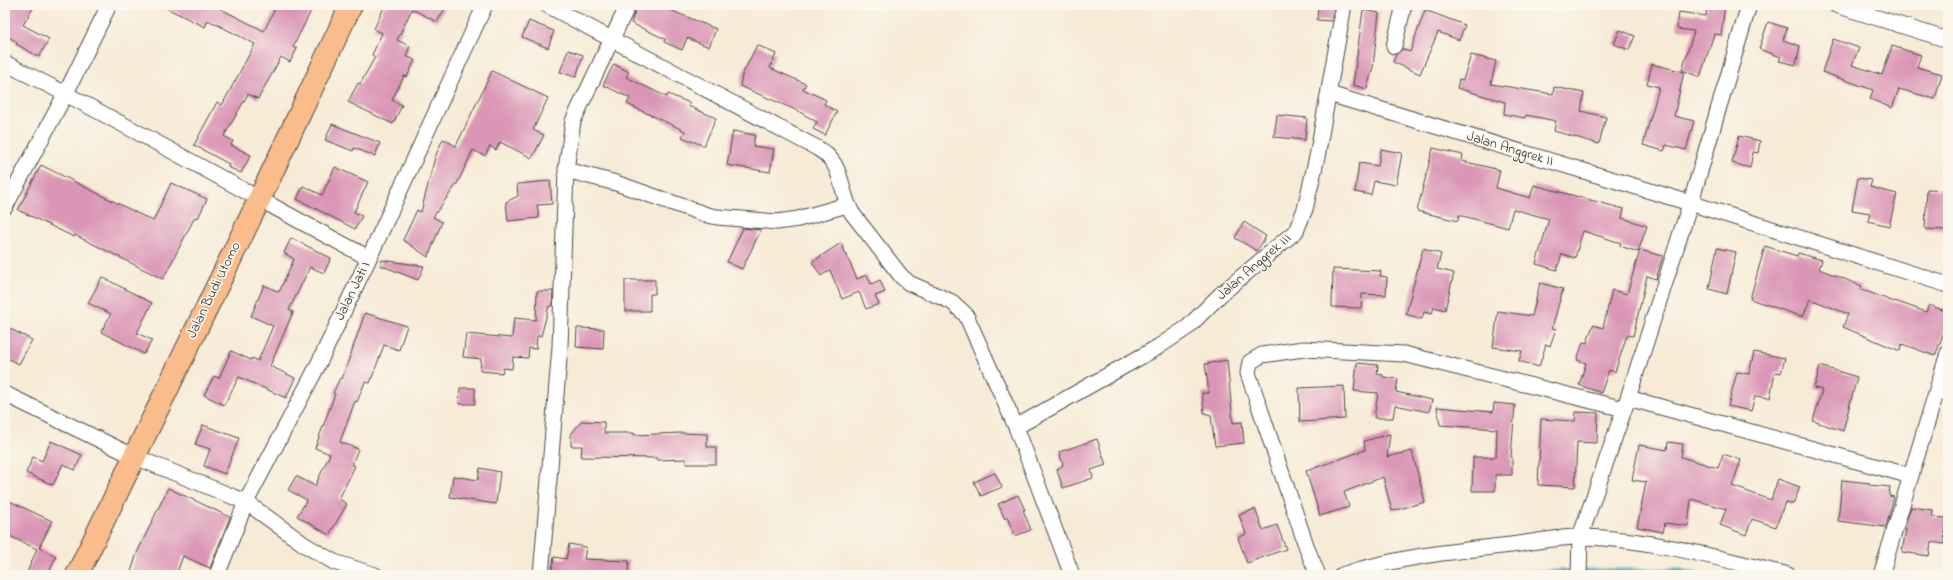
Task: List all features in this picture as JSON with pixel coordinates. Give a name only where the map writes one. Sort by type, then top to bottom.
[{"type":"main road","name":"Jalan Budi Utomo","points":[[77,575],[133,456],[259,200],[351,5]]},
{"type":"street","points":[[5,207],[66,93],[109,5]]},
{"type":"street","name":"Jalan Jati I","points":[[217,575],[246,502],[316,369],[369,258],[485,5]]},
{"type":"street","points":[[547,5],[826,154],[836,166],[848,205],[902,276],[920,289],[952,302],[966,316],[1016,427],[1072,575]]},
{"type":"street","points":[[541,575],[560,348],[566,170],[569,138],[573,120],[628,5]]},
{"type":"street","name":"Jalan Anggrek III","points":[[1016,427],[1158,348],[1188,327],[1220,295],[1296,231],[1306,209],[1329,94],[1344,5]]},
{"type":"street","points":[[1394,46],[1404,5]]},
{"type":"street","points":[[1579,574],[1580,543],[1690,203],[1749,5]]},
{"type":"street","points":[[1836,5],[1948,40]]},
{"type":"street","points":[[5,63],[66,93],[259,200],[369,258]]},
{"type":"street","name":"Jalan Anggrek II","points":[[1329,94],[1690,203],[1948,284]]},
{"type":"street","points":[[566,170],[616,183],[707,215],[724,218],[777,222],[798,219],[848,205]]},
{"type":"street","points":[[1318,575],[1308,551],[1248,373],[1250,362],[1262,355],[1303,350],[1404,354],[1626,403],[1911,476]]},
{"type":"street","points":[[1881,575],[1948,353]]},
{"type":"street","points":[[5,394],[133,456],[246,502],[305,545],[334,562],[375,575]]},
{"type":"street","points":[[1342,575],[1372,566],[1434,554],[1580,543],[1644,544],[1704,554],[1788,575]]},
{"type":"building","points":[[5,5],[35,5],[23,25],[49,39],[39,57],[16,44],[17,42],[5,35]]},
{"type":"building","points":[[160,5],[213,5],[264,31],[277,5],[314,5],[293,47],[297,49],[290,62],[281,57],[258,99],[248,94],[224,136],[233,141],[231,145],[251,155],[241,173],[228,167],[229,164],[194,145],[217,102],[222,105],[255,44],[208,20],[205,27]]},
{"type":"building","points":[[385,5],[447,5],[437,22],[412,9],[397,40],[410,46],[406,56],[415,60],[407,77],[404,76],[392,100],[402,105],[393,124],[348,102],[358,83],[360,84],[375,57],[372,55],[382,33],[374,29]]},
{"type":"building","points":[[637,5],[658,5],[716,29],[709,47],[687,38],[682,50],[664,42],[665,39],[631,23]]},
{"type":"building","points":[[1318,5],[1334,5],[1332,21],[1317,20]]},
{"type":"building","points":[[1707,5],[1725,5],[1721,35],[1714,34],[1700,77],[1682,70],[1694,31],[1677,29],[1679,12],[1706,16]]},
{"type":"building","points":[[1363,10],[1379,13],[1373,67],[1367,89],[1353,85]]},
{"type":"building","points":[[1425,10],[1465,25],[1459,40],[1438,32],[1420,74],[1393,62],[1396,55],[1402,49],[1410,52]]},
{"type":"building","points":[[529,21],[554,31],[548,48],[522,37]]},
{"type":"building","points":[[1768,22],[1787,28],[1783,40],[1800,46],[1796,65],[1779,61],[1781,57],[1759,49]]},
{"type":"building","points":[[1620,30],[1635,36],[1629,50],[1614,44]]},
{"type":"building","points":[[1833,39],[1859,48],[1852,65],[1882,75],[1892,46],[1921,55],[1917,67],[1942,74],[1935,99],[1899,89],[1892,108],[1870,99],[1873,90],[1822,72]]},
{"type":"building","points":[[757,45],[776,54],[770,68],[806,84],[803,89],[826,100],[824,104],[837,112],[825,135],[813,129],[817,122],[798,111],[740,86],[742,75]]},
{"type":"building","points":[[568,50],[583,55],[576,77],[560,72]]},
{"type":"building","points":[[1471,55],[1496,61],[1491,84],[1553,94],[1554,87],[1584,93],[1581,111],[1606,117],[1599,144],[1554,131],[1556,121],[1526,115],[1525,118],[1504,114],[1505,102],[1457,88],[1459,79],[1463,80]]},
{"type":"building","points":[[614,64],[629,72],[626,77],[667,97],[668,94],[690,103],[688,106],[716,118],[704,146],[682,137],[685,131],[627,104],[630,98],[603,85]]},
{"type":"building","points":[[1652,64],[1684,72],[1674,116],[1694,121],[1686,150],[1666,145],[1664,151],[1643,145],[1659,87],[1647,84]]},
{"type":"building","points":[[492,71],[548,98],[533,130],[544,135],[532,158],[500,142],[496,150],[490,146],[485,156],[473,150],[458,182],[433,217],[442,222],[428,257],[403,240],[417,210],[421,212],[435,157],[443,139],[456,146]]},
{"type":"building","points":[[1277,115],[1307,118],[1305,140],[1274,137]]},
{"type":"building","points":[[332,124],[380,143],[375,156],[354,148],[353,151],[325,140]]},
{"type":"building","points":[[733,131],[755,135],[753,146],[774,149],[770,172],[727,165]]},
{"type":"building","points":[[1739,136],[1760,141],[1758,153],[1753,152],[1750,168],[1732,163]]},
{"type":"building","points":[[1433,148],[1463,155],[1462,161],[1500,170],[1496,188],[1530,198],[1534,185],[1624,209],[1622,218],[1647,226],[1638,252],[1620,246],[1621,243],[1583,231],[1575,258],[1562,254],[1557,270],[1536,264],[1549,219],[1513,209],[1508,228],[1459,215],[1458,221],[1417,211]]},
{"type":"building","points":[[1381,149],[1402,153],[1396,185],[1374,181],[1371,195],[1355,192],[1359,163],[1378,166]]},
{"type":"building","points":[[41,165],[153,221],[171,183],[207,199],[198,218],[195,217],[163,279],[75,235],[74,237],[18,210]]},
{"type":"building","points":[[335,167],[368,182],[354,212],[362,216],[355,229],[297,199],[303,186],[322,195]]},
{"type":"building","points":[[1858,178],[1872,180],[1870,187],[1897,194],[1889,226],[1868,221],[1870,213],[1852,210]]},
{"type":"building","points":[[550,181],[552,204],[537,205],[539,218],[508,221],[506,202],[518,196],[517,184]]},
{"type":"building","points":[[1927,189],[1948,190],[1948,230],[1925,229]]},
{"type":"building","points":[[1244,222],[1266,236],[1257,251],[1235,238]]},
{"type":"building","points":[[743,228],[761,230],[742,269],[727,262]]},
{"type":"building","points":[[291,238],[331,258],[324,273],[310,267],[289,310],[293,312],[270,366],[295,378],[286,398],[239,377],[224,405],[204,395],[214,376],[219,378],[231,351],[251,360],[252,358],[258,361],[273,326],[251,316],[264,285],[279,292],[294,259],[284,253]]},
{"type":"building","points":[[841,243],[857,279],[867,275],[871,284],[880,280],[885,292],[875,296],[879,304],[866,309],[859,292],[842,299],[830,270],[821,276],[812,262]]},
{"type":"building","points":[[1765,246],[1797,256],[1798,253],[1822,260],[1819,269],[1862,286],[1861,289],[1894,302],[1895,301],[1926,312],[1929,305],[1948,312],[1948,321],[1935,356],[1902,344],[1900,351],[1843,327],[1848,314],[1810,299],[1803,317],[1750,299]]},
{"type":"building","points":[[1423,248],[1441,254],[1437,269],[1454,273],[1445,310],[1434,307],[1432,314],[1424,312],[1422,319],[1406,314]]},
{"type":"building","points":[[1717,248],[1736,252],[1727,294],[1709,289]]},
{"type":"building","points":[[1640,250],[1663,256],[1656,279],[1647,276],[1633,336],[1627,335],[1615,372],[1609,370],[1601,393],[1579,385],[1586,363],[1577,360],[1583,342],[1587,343],[1593,325],[1603,328],[1612,290],[1627,294]]},
{"type":"building","points":[[382,260],[424,266],[418,280],[380,265]]},
{"type":"building","points":[[1333,269],[1381,271],[1380,276],[1387,277],[1386,295],[1362,294],[1361,308],[1332,307]]},
{"type":"building","points":[[102,277],[152,303],[137,333],[152,340],[144,354],[101,332],[111,314],[88,303]]},
{"type":"building","points":[[625,280],[655,280],[655,294],[650,294],[650,311],[625,311]]},
{"type":"building","points":[[1540,283],[1563,289],[1552,328],[1556,329],[1550,346],[1546,344],[1539,367],[1519,361],[1522,351],[1493,347],[1498,311],[1532,316]]},
{"type":"building","points":[[537,291],[553,291],[552,306],[549,306],[541,336],[537,336],[536,349],[529,348],[528,358],[513,357],[512,369],[503,368],[502,373],[480,371],[481,359],[463,357],[466,334],[512,338],[514,318],[536,320]]},
{"type":"building","points":[[365,313],[407,326],[399,350],[384,345],[370,383],[365,382],[357,402],[355,401],[340,442],[358,449],[352,464],[355,466],[339,499],[347,504],[329,535],[297,516],[307,500],[288,490],[296,476],[315,486],[330,454],[315,448],[335,394],[333,393],[340,378],[342,379]]},
{"type":"building","points":[[5,326],[32,340],[19,364],[5,357]]},
{"type":"building","points":[[577,328],[604,329],[603,349],[576,347]]},
{"type":"building","points":[[1754,352],[1785,358],[1781,373],[1775,372],[1770,398],[1755,396],[1751,411],[1728,406],[1737,372],[1749,374]]},
{"type":"building","points":[[1227,360],[1233,423],[1242,422],[1244,443],[1215,446],[1211,415],[1204,413],[1202,393],[1209,393],[1205,364]]},
{"type":"building","points":[[1357,363],[1378,365],[1377,374],[1383,375],[1383,377],[1398,379],[1396,392],[1432,400],[1429,412],[1395,405],[1393,418],[1374,418],[1378,393],[1354,391]]},
{"type":"building","points":[[1820,366],[1857,377],[1843,431],[1813,421],[1822,390],[1814,388]]},
{"type":"building","points":[[1344,386],[1345,419],[1300,422],[1299,388]]},
{"type":"building","points":[[460,388],[475,388],[475,404],[459,404]]},
{"type":"building","points":[[1494,403],[1515,405],[1511,457],[1512,475],[1495,475],[1495,491],[1472,491],[1473,457],[1496,457],[1497,429],[1440,425],[1437,407],[1493,412]]},
{"type":"building","points":[[1576,412],[1598,413],[1597,443],[1577,442],[1575,487],[1538,485],[1541,419],[1575,421]]},
{"type":"building","points":[[582,421],[604,422],[604,433],[634,433],[634,435],[680,433],[707,434],[707,447],[716,447],[716,464],[686,464],[686,459],[657,460],[657,458],[581,457],[582,446],[571,446],[571,434]]},
{"type":"building","points":[[203,425],[239,438],[225,474],[204,466],[210,449],[195,444]]},
{"type":"building","points":[[1390,434],[1387,457],[1412,451],[1425,502],[1392,511],[1383,477],[1344,492],[1349,507],[1320,516],[1306,471],[1365,450],[1364,441]]},
{"type":"building","points":[[1097,439],[1106,465],[1091,470],[1093,478],[1063,488],[1057,470],[1063,465],[1059,452]]},
{"type":"building","points":[[51,441],[82,455],[75,470],[63,464],[53,485],[26,473],[33,457],[42,461]]},
{"type":"building","points":[[1668,442],[1683,444],[1681,457],[1718,468],[1723,454],[1741,460],[1732,486],[1771,500],[1778,479],[1800,487],[1793,504],[1785,502],[1776,527],[1752,519],[1746,535],[1720,525],[1726,509],[1691,499],[1688,526],[1665,523],[1663,532],[1637,527],[1646,482],[1632,480],[1639,445],[1667,450]]},
{"type":"building","points":[[480,468],[500,472],[496,504],[450,497],[453,476],[478,480]]},
{"type":"building","points":[[995,473],[1002,487],[981,496],[974,482]]},
{"type":"building","points":[[1842,480],[1890,487],[1889,496],[1894,497],[1886,527],[1838,521]]},
{"type":"building","points":[[168,488],[230,517],[210,568],[183,556],[176,575],[130,575],[137,553]]},
{"type":"building","points":[[1018,495],[1025,510],[1023,510],[1031,530],[1015,536],[1007,517],[1005,519],[998,504]]},
{"type":"building","points":[[5,499],[52,521],[39,548],[56,556],[48,575],[26,575],[37,549],[5,534]]},
{"type":"building","points":[[1911,507],[1933,510],[1932,517],[1946,518],[1944,544],[1931,542],[1929,556],[1902,552],[1906,529],[1904,529]]},
{"type":"building","points":[[1255,509],[1263,530],[1277,525],[1286,549],[1247,563],[1238,538],[1246,534],[1239,515]]},
{"type":"building","points":[[569,544],[586,547],[584,559],[629,561],[628,575],[551,575],[554,557],[566,559]]},
{"type":"waterway","points":[[1454,575],[1460,573],[1677,570],[1697,575]]}]
